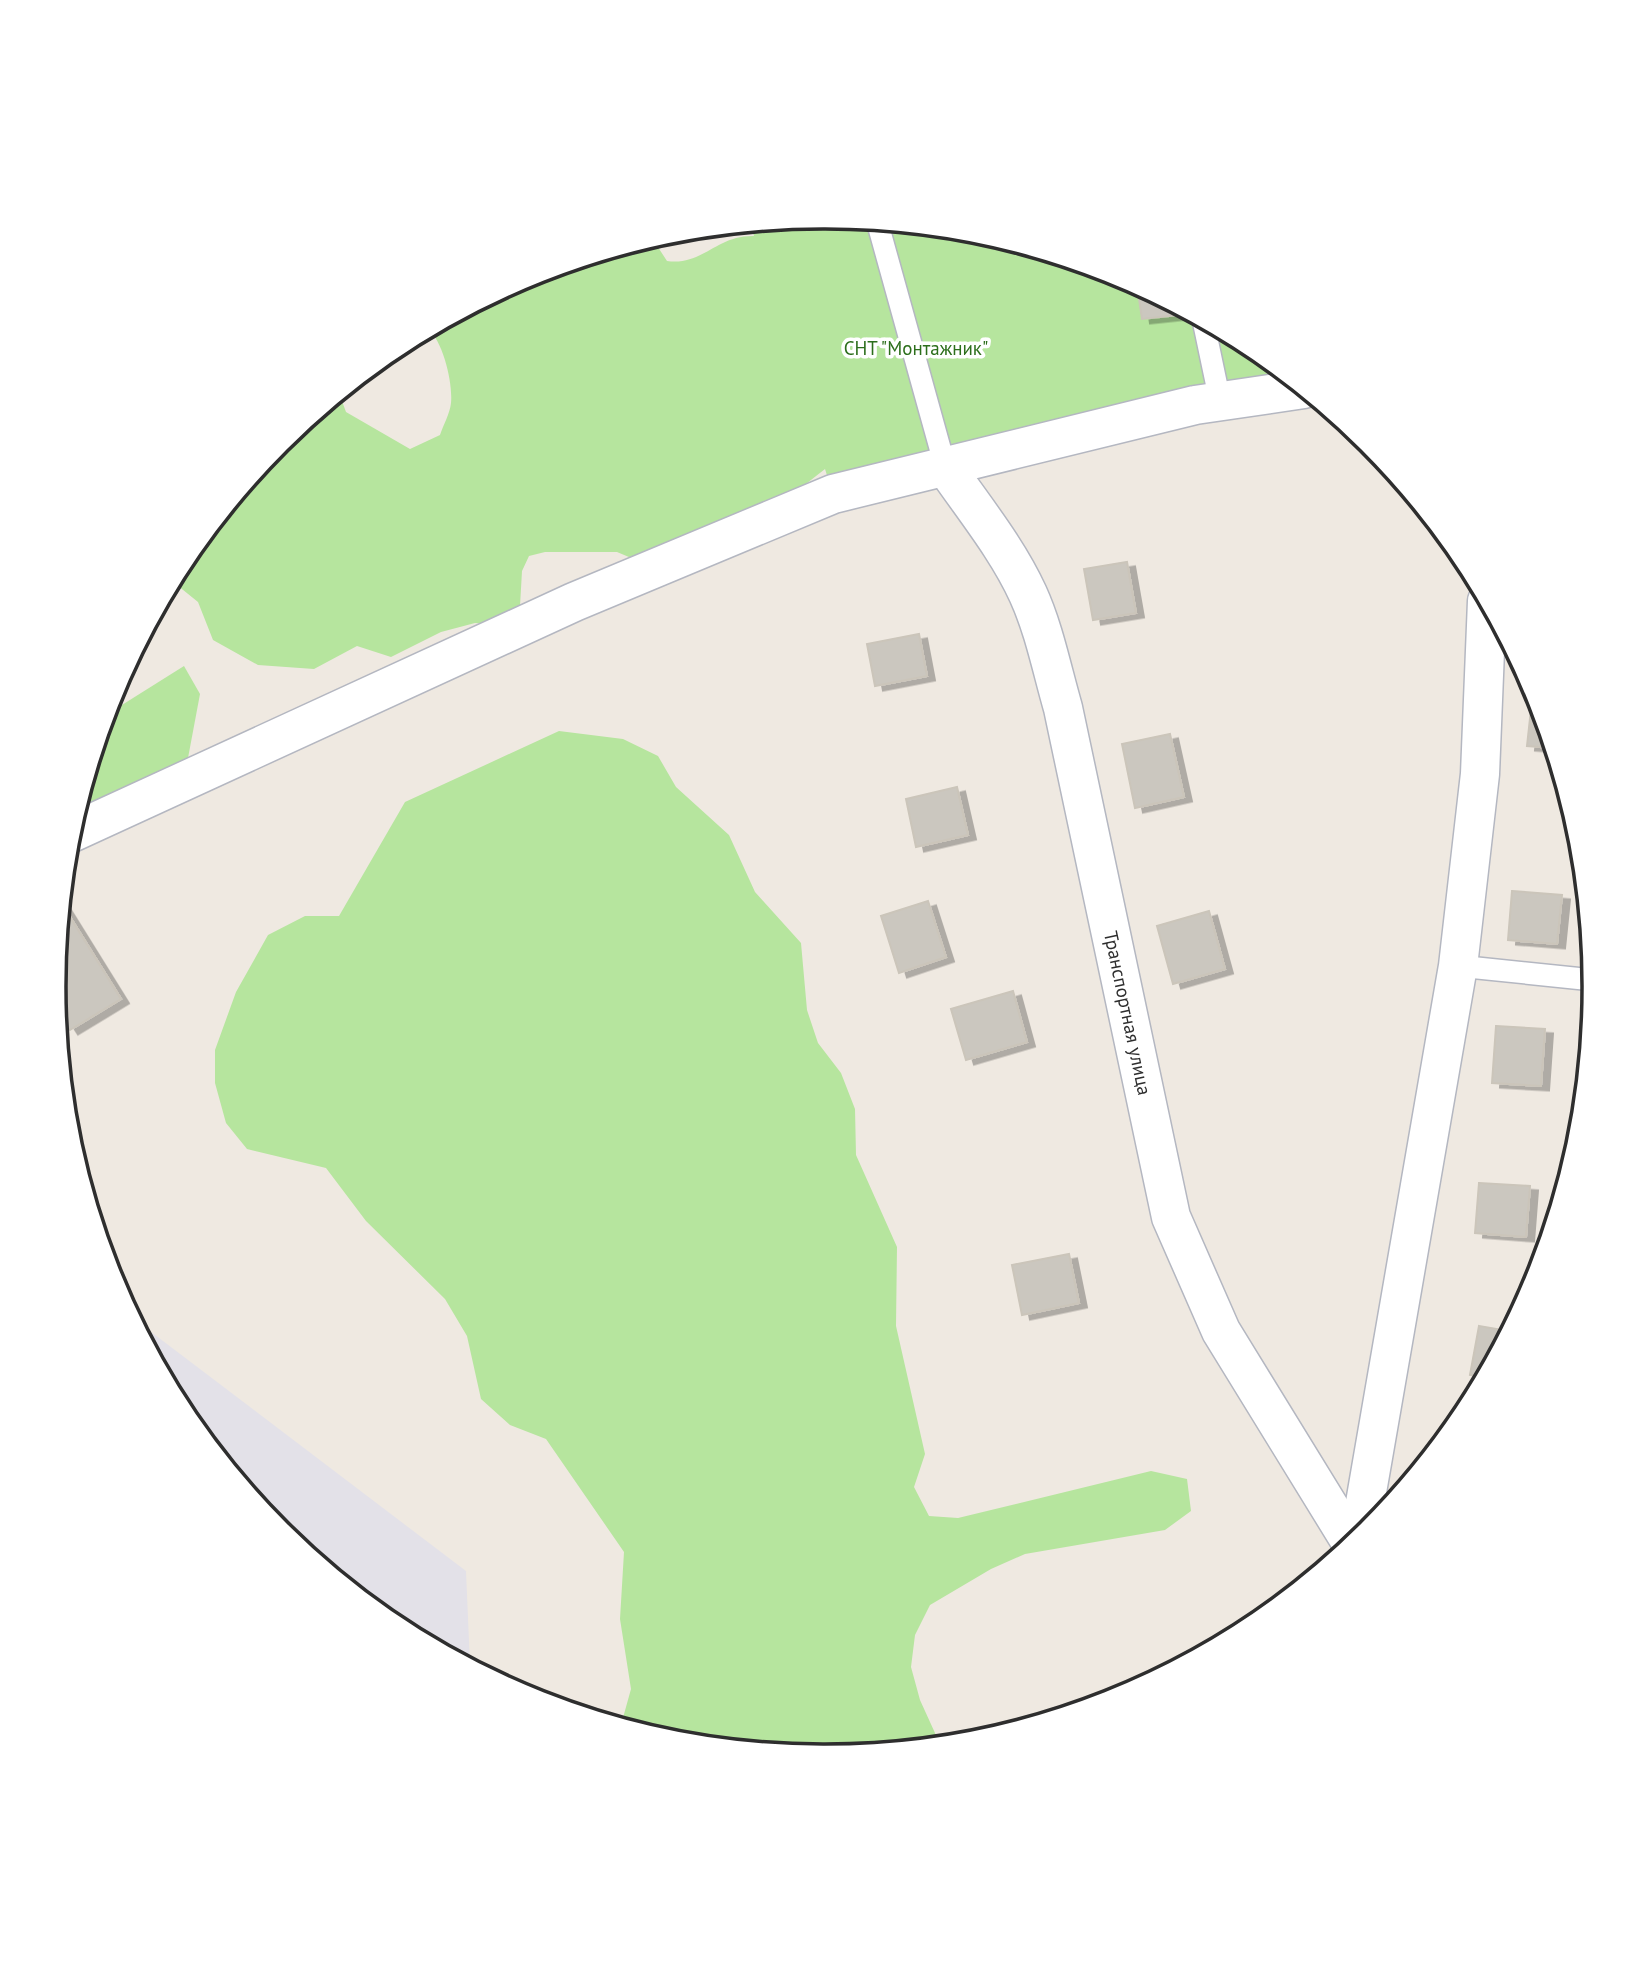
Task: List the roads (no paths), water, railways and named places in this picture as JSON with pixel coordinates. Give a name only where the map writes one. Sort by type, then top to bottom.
[{"type":"street","points":[[83,827],[573,602],[833,494],[1195,405],[1292,391]]},
{"type":"street","name":"Транспортная улица","points":[[944,467],[997,541],[1028,594],[1048,655],[1063,708],[1171,1217],[1221,1331],[1346,1535]]},
{"type":"street","points":[[1362,1520],[1458,966],[1480,774],[1486,619]]},
{"type":"lane","points":[[880,231],[944,467]]},
{"type":"lane","points":[[1205,331],[1220,401]]},
{"type":"lane","points":[[1458,966],[1582,979]]},
{"type":"park label","name":"СНТ \"Монтажник\"","points":[[916,348]]}]
